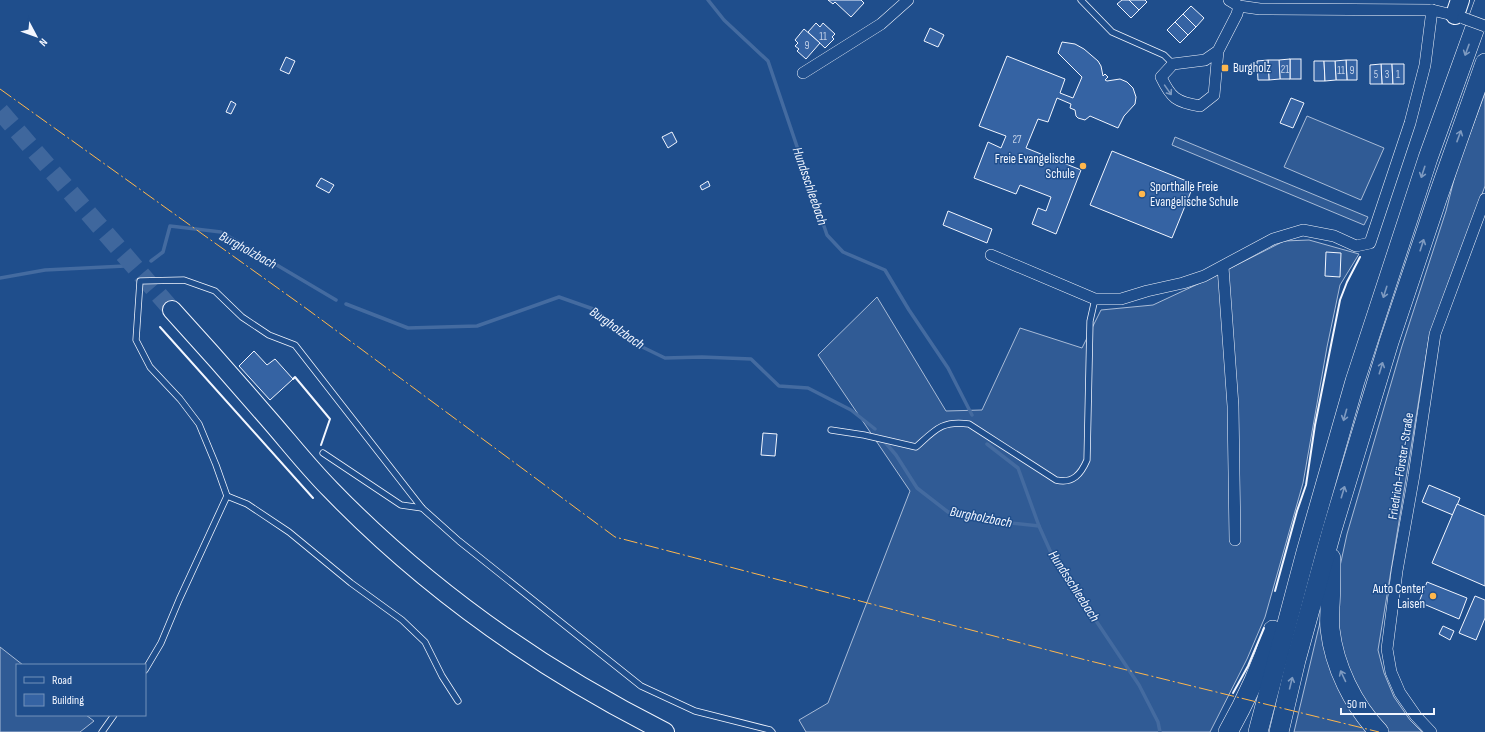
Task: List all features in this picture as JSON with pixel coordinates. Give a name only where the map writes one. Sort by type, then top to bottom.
[{"type":"highway","points":[[1260,723],[1306,552],[1356,380],[1428,158],[1485,0]]},
{"type":"highway","points":[[1280,726],[1332,530],[1389,342],[1485,63]]},
{"type":"highway","points":[[1332,530],[1330,629],[1334,649],[1340,669],[1352,695],[1370,723],[1379,732]]},
{"type":"highway","points":[[1228,732],[1242,708],[1268,646],[1285,593],[1306,552]]},
{"type":"main road","points":[[172,310],[330,489],[410,564],[518,647],[610,702],[665,732]]},
{"type":"street","points":[[802,72],[882,24],[908,0]]},
{"type":"street","points":[[1228,0],[1239,6],[1265,9],[1459,11],[1485,26]]},
{"type":"street","points":[[1218,51],[1205,60],[1173,64],[1161,77],[1169,93],[1184,103],[1200,106],[1214,95],[1218,51],[1234,21],[1239,6]]},
{"type":"street","points":[[991,255],[1095,299],[1121,299],[1204,276],[1273,239],[1303,230],[1334,236],[1356,246],[1370,243],[1410,123],[1425,65],[1432,10]]},
{"type":"street","name":"Friedrich-Förster-Straße","points":[[1431,732],[1416,716],[1400,693],[1391,672],[1387,649],[1397,571],[1414,475],[1435,334],[1485,198]]},
{"type":"street","points":[[1223,267],[1234,406],[1236,540]]},
{"type":"lane","points":[[1081,0],[1112,32],[1164,55],[1173,64]]},
{"type":"lane","points":[[146,668],[161,643],[227,496],[199,424],[180,398],[150,367],[136,340],[140,281],[184,280],[215,291],[242,317],[269,335],[295,345],[422,508],[459,541],[641,686],[695,711],[770,730],[772,732]]},
{"type":"lane","points":[[831,430],[864,435],[916,447],[941,426],[955,422],[969,424],[1056,480],[1064,482],[1072,480],[1083,468],[1087,460],[1090,321],[1095,299]]},
{"type":"lane","points":[[323,453],[401,505],[422,508]]},
{"type":"lane","points":[[227,496],[247,504],[289,532],[351,583],[402,620],[425,642],[442,676],[458,701]]},
{"type":"lane","points":[[102,732],[113,716]]},
{"type":"lane","points":[[107,732],[108,723]]},
{"type":"shaded area","points":[[1485,93],[1485,186],[1429,338],[1378,650],[1384,673],[1394,697],[1410,720],[1422,732],[1388,732],[1359,694],[1340,646],[1334,594],[1347,534],[1402,346],[1446,211],[1457,168]]},
{"type":"shaded area","points":[[1307,116],[1384,148],[1361,200],[1284,167]]},
{"type":"shaded area","points":[[1175,137],[1368,217],[1364,225],[1172,145]]},
{"type":"shaded area","points":[[1309,240],[1359,254],[1340,285],[1327,347],[1303,483],[1265,617],[1247,659],[1210,732],[806,732],[799,720],[828,703],[910,491],[818,355],[877,297],[946,411],[982,410],[1020,328],[1082,348],[1101,310],[1153,305],[1284,241]]},
{"type":"shaded area","points":[[1321,618],[1373,732],[1294,732]]},
{"type":"shaded area","points":[[0,647],[22,664],[16,664],[16,716],[87,716],[94,721],[80,732],[0,732]]},
{"type":"building","points":[[828,0],[861,0],[864,3],[851,17],[835,2],[833,4]]},
{"type":"building","points":[[1122,0],[1129,0],[1139,10],[1131,18],[1117,4]]},
{"type":"building","points":[[1129,0],[1145,0],[1147,2],[1139,10]]},
{"type":"building","points":[[1191,6],[1204,18],[1196,27],[1183,14]]},
{"type":"building","points":[[1183,14],[1196,27],[1188,35],[1175,22]]},
{"type":"building","points":[[1175,22],[1188,35],[1180,43],[1167,30]]},
{"type":"building","points":[[816,23],[820,27],[823,23],[835,34],[832,37],[834,39],[825,48],[808,32]]},
{"type":"building","points":[[930,28],[944,35],[938,47],[924,41]]},
{"type":"building","points":[[804,29],[820,43],[806,59],[797,51],[799,49],[795,46],[798,43],[795,40]]},
{"type":"building","points":[[1062,42],[1075,44],[1084,49],[1098,61],[1101,66],[1103,76],[1105,74],[1108,77],[1105,80],[1120,79],[1127,82],[1133,88],[1136,97],[1135,104],[1124,116],[1118,128],[1090,116],[1085,120],[1078,118],[1075,110],[1070,108],[1071,104],[1057,98],[1048,122],[1038,119],[1026,148],[1081,170],[1056,234],[1032,224],[1038,208],[1046,211],[1051,197],[1020,185],[1016,194],[974,178],[988,142],[1001,148],[1006,136],[979,126],[1007,56],[1065,79],[1060,93],[1073,98],[1082,77],[1058,53]]},
{"type":"building","points":[[286,57],[295,61],[289,74],[280,70]]},
{"type":"building","points":[[1290,59],[1301,59],[1301,79],[1290,79]]},
{"type":"building","points":[[1290,59],[1290,79],[1280,79],[1279,60]]},
{"type":"building","points":[[1268,60],[1279,60],[1280,79],[1269,80]]},
{"type":"building","points":[[1268,60],[1269,80],[1258,80],[1257,61]]},
{"type":"building","points":[[1346,60],[1357,60],[1357,80],[1347,80]]},
{"type":"building","points":[[1346,60],[1347,80],[1336,80],[1335,61]]},
{"type":"building","points":[[1314,61],[1324,61],[1325,81],[1314,81]]},
{"type":"building","points":[[1324,61],[1335,61],[1336,80],[1325,81]]},
{"type":"building","points":[[1381,64],[1392,64],[1393,84],[1382,84]]},
{"type":"building","points":[[1381,64],[1382,84],[1370,84],[1370,65]]},
{"type":"building","points":[[1392,64],[1404,64],[1404,84],[1393,84]]},
{"type":"building","points":[[1291,98],[1304,103],[1293,128],[1280,123]]},
{"type":"building","points":[[231,101],[236,104],[231,114],[226,112]]},
{"type":"building","points":[[672,132],[677,142],[668,148],[662,137]]},
{"type":"building","name":"Sporthalle Freie Evangelische Schule","points":[[1112,151],[1194,184],[1172,238],[1090,205]]},
{"type":"building","points":[[321,178],[334,185],[329,193],[316,186]]},
{"type":"building","points":[[708,181],[710,186],[702,190],[700,186]]},
{"type":"building","points":[[948,211],[992,229],[987,243],[943,225]]},
{"type":"building","points":[[1326,252],[1341,253],[1340,277],[1325,276]]},
{"type":"building","points":[[254,351],[267,365],[275,359],[293,379],[270,400],[239,366]]},
{"type":"building","points":[[763,433],[777,434],[775,456],[761,455]]},
{"type":"building","points":[[1429,485],[1460,498],[1453,515],[1422,502]]},
{"type":"building","points":[[1457,504],[1485,516],[1485,586],[1432,563]]},
{"type":"building","points":[[1427,582],[1467,598],[1459,619],[1419,602]]},
{"type":"building","points":[[1475,596],[1485,600],[1485,618],[1476,640],[1459,633]]},
{"type":"building","points":[[1443,626],[1454,631],[1450,640],[1439,634]]},
{"type":"waterway","name":"Hundsschleebach","points":[[708,0],[724,20],[768,61],[827,235],[843,252],[885,270],[909,310],[948,368],[972,415]]},
{"type":"waterway","name":"Burgholzbach","points":[[151,261],[163,252],[170,226],[221,232],[336,300]]},
{"type":"waterway","name":"Burgholzbach","points":[[0,278],[45,270],[125,266]]},
{"type":"waterway","name":"Burgholzbach","points":[[346,304],[408,328],[477,326],[559,297],[596,310],[634,343],[665,358],[702,357],[751,359],[779,386],[808,388],[851,410],[875,429]]},
{"type":"waterway","name":"Burgholzbach","points":[[884,441],[896,455],[917,488],[948,512],[982,520],[1039,526]]},
{"type":"waterway","name":"Hundsschleebach","points":[[987,444],[1018,468],[1039,526],[1052,555],[1139,685],[1158,722],[1160,732]]},
{"type":"tunnel","points":[[0,111],[172,310]]},
{"type":"wall","points":[[1275,591],[1297,511],[1306,485],[1315,425],[1340,300],[1347,282],[1360,257]]},
{"type":"wall","points":[[160,327],[313,498]]},
{"type":"wall","points":[[293,379],[295,377],[330,419],[321,445]]},
{"type":"wall","points":[[1233,693],[1248,666],[1264,628]]},
{"type":"power","points":[[0,89],[307,309],[615,537],[1082,659],[1379,732]]},
{"type":"place","name":"Burgholz","points":[[1225,68]]},
{"type":"place","name":"Freie Evangelische Schule","points":[[1083,166]]},
{"type":"place","name":"Sporthalle Freie Evangelische Schule","points":[[1142,194]]},
{"type":"place","name":"Auto Center Laisen","points":[[1433,596]]}]
